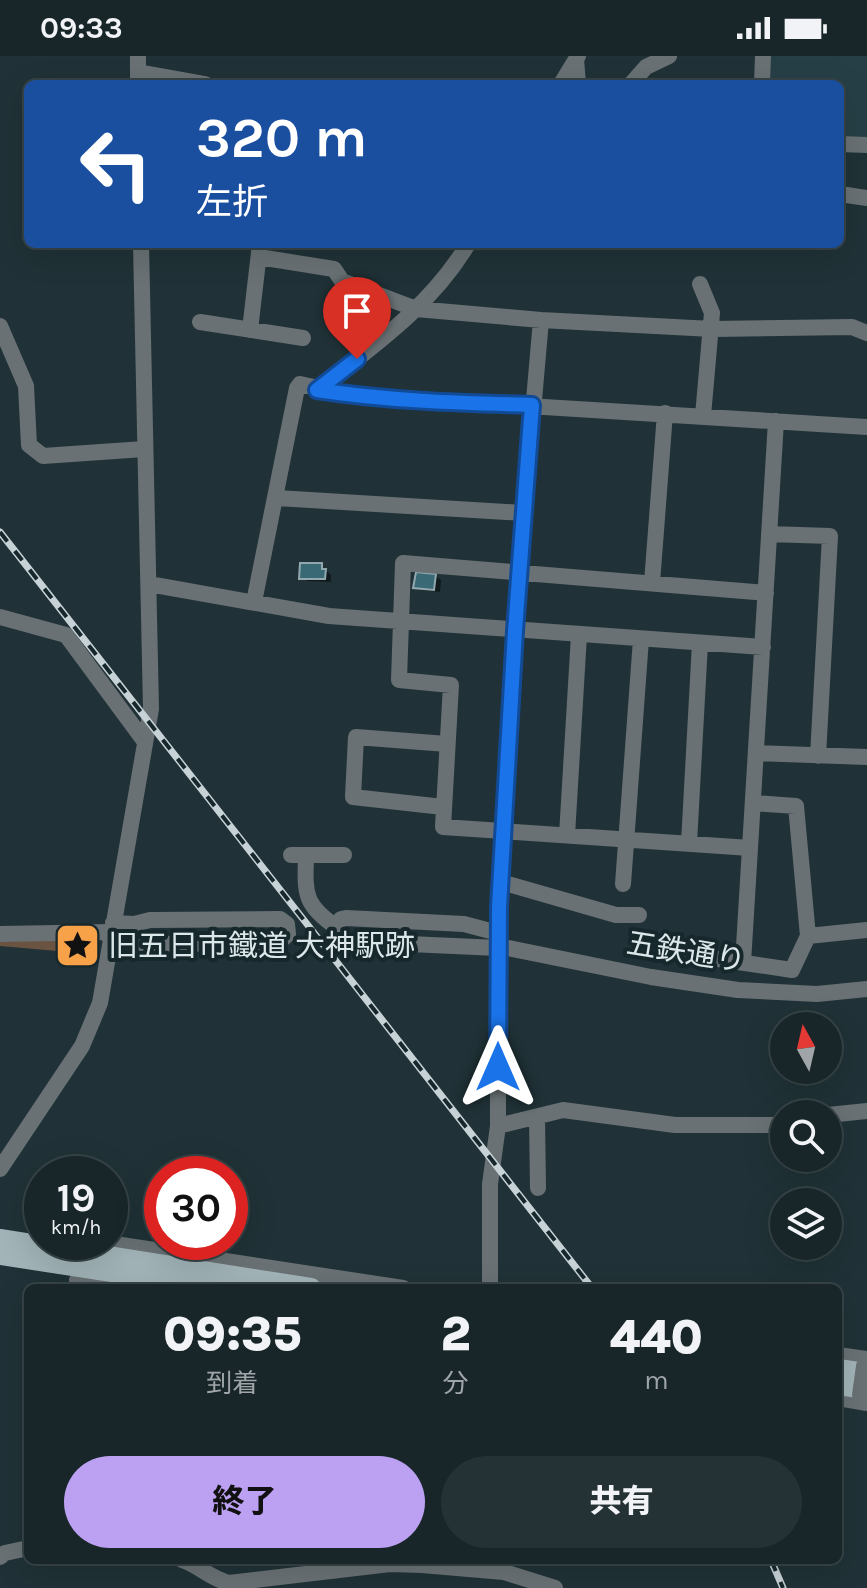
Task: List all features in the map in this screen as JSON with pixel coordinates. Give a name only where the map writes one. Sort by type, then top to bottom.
[{"type":"main road","points":[[0,1239],[78,1265],[193,1284]]},
{"type":"main road","points":[[0,1255],[270,1284]]},
{"type":"main road","points":[[842,1368],[866,1364]]},
{"type":"main road","points":[[842,1387],[863,1397]]},
{"type":"street","points":[[635,80],[646,67],[669,56]]},
{"type":"street","points":[[762,80],[763,56]]},
{"type":"street","points":[[563,80],[577,58]]},
{"type":"street","points":[[577,58],[578,80]]},
{"type":"street","points":[[138,71],[184,80]]},
{"type":"street","points":[[844,144],[867,145]]},
{"type":"street","points":[[844,195],[867,198]]},
{"type":"street","points":[[0,1169],[82,1046],[100,1003],[151,709],[141,248]]},
{"type":"street","points":[[317,390],[392,332],[447,276],[465,248]]},
{"type":"street","points":[[250,330],[260,251],[334,269],[342,281],[416,309],[541,320],[712,329],[852,327],[867,333]]},
{"type":"street","points":[[700,284],[712,313],[703,416]]},
{"type":"street","points":[[490,1284],[490,1184],[498,1126],[498,942],[503,832],[519,572],[541,320]]},
{"type":"street","points":[[200,322],[303,338]]},
{"type":"street","points":[[0,326],[26,386],[29,445],[43,456],[144,449]]},
{"type":"street","points":[[254,602],[297,388],[303,384],[317,390],[350,395],[867,427]]},
{"type":"street","points":[[652,583],[665,413]]},
{"type":"street","points":[[743,963],[776,421]]},
{"type":"street","points":[[277,498],[524,513]]},
{"type":"street","points":[[769,534],[830,536],[818,756]]},
{"type":"street","points":[[750,848],[443,827],[451,685],[399,680],[403,563],[766,593]]},
{"type":"street","points":[[149,584],[329,616],[763,647]]},
{"type":"street","points":[[0,617],[66,635],[145,742]]},
{"type":"street","points":[[567,835],[579,635]]},
{"type":"street","points":[[623,884],[641,639]]},
{"type":"street","points":[[689,843],[700,643]]},
{"type":"street","points":[[443,807],[353,797],[356,737],[447,744]]},
{"type":"street","points":[[756,753],[867,757]]},
{"type":"street","points":[[698,956],[792,970],[808,936],[796,806],[753,803]]},
{"type":"street","name":"五鉄通り","points":[[344,855],[298,855],[309,902],[335,926],[346,918],[464,924],[498,942],[651,977],[738,990],[817,994],[867,989]]},
{"type":"street","points":[[501,882],[616,915],[639,915]]},
{"type":"street","points":[[0,934],[111,932],[150,920],[280,919],[287,924],[288,934],[278,943],[144,944],[111,932]]},
{"type":"street","points":[[808,936],[867,930]]},
{"type":"street","points":[[498,1126],[563,1110],[675,1125],[770,1125]]},
{"type":"street","points":[[842,1114],[867,1111]]},
{"type":"street","points":[[537,1117],[538,1188]]},
{"type":"street","points":[[128,1246],[377,1284]]},
{"type":"street","points":[[78,1265],[102,1284]]},
{"type":"street","points":[[842,1356],[866,1364],[863,1397],[842,1398]]},
{"type":"street","points":[[2,1552],[24,1549]]},
{"type":"street","points":[[194,1564],[214,1579],[229,1583],[316,1567],[390,1564],[503,1566],[531,1585],[555,1588]]},
{"type":"shaded area","points":[[769,56],[867,56],[867,141],[844,140],[844,80],[767,80]]},
{"type":"shaded area","points":[[92,938],[92,954],[0,946],[0,940]]},
{"type":"building","points":[[300,563],[322,563],[322,569],[326,569],[325,579],[299,579]]},
{"type":"building","points":[[416,572],[436,574],[434,590],[413,588]]},
{"type":"railway","points":[[0,532],[589,1284]]},
{"type":"railway","points":[[773,1564],[783,1588]]},
{"type":"place","name":"旧五日市鐵道 大神駅跡","points":[[77,946]]},
{"type":"route","points":[[357,359],[317,390],[350,395],[532,405],[499,907],[498,1067]]}]
